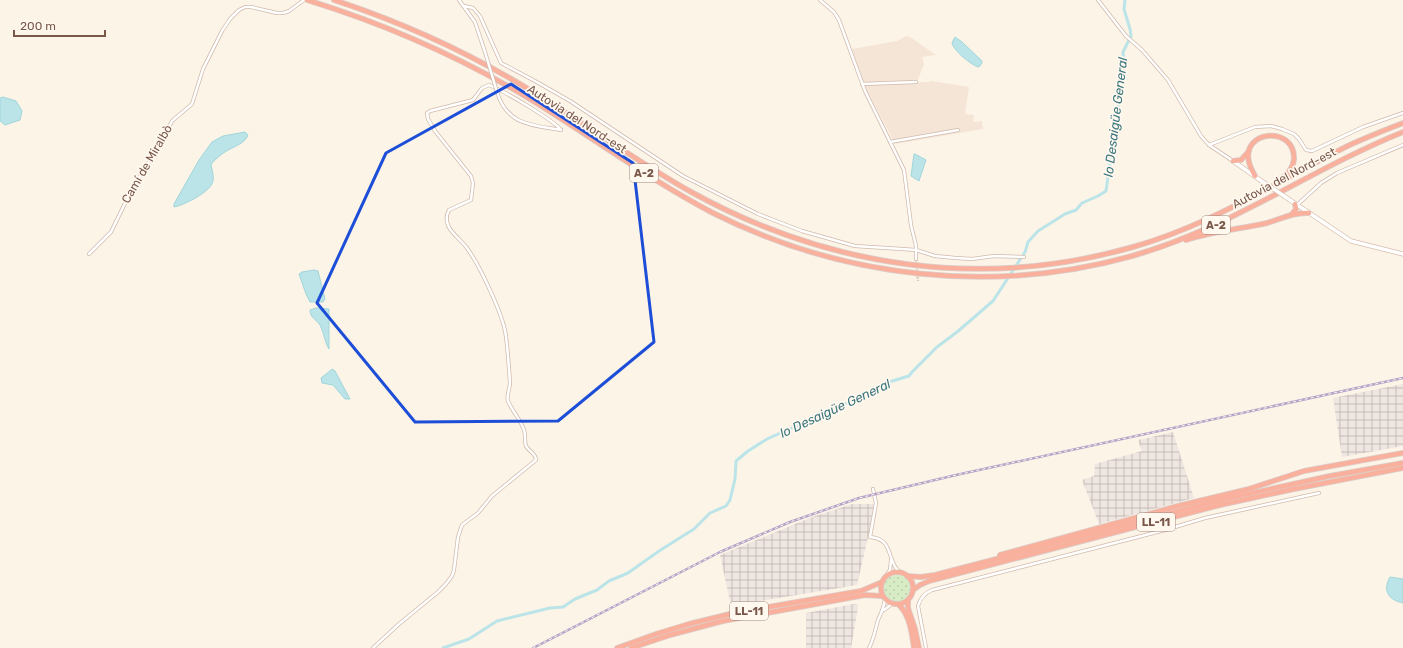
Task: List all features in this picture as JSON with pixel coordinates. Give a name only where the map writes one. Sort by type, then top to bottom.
[{"type":"highway","name":"Autovia del Nord-est","points":[[307,0],[381,25],[457,59],[539,105],[670,189],[712,212],[757,233],[818,254],[876,268],[940,276],[1015,276],[1052,272],[1108,262],[1152,250],[1171,244],[1231,218],[1347,156],[1403,132]]},
{"type":"highway","name":"Autovia del Nord-est","points":[[334,0],[410,28],[474,58],[541,96],[680,185],[739,216],[776,232],[825,248],[884,261],[914,265],[954,268],[1010,268],[1052,264],[1092,257],[1136,246],[1184,230],[1226,211],[1353,144],[1403,123]]},
{"type":"highway","name":"A-2","points":[[1184,230],[1190,224],[1281,178],[1288,172],[1293,163],[1293,154],[1291,147],[1287,142],[1278,136],[1270,135],[1261,138],[1254,143],[1249,151],[1240,160],[1233,161]]},
{"type":"highway","points":[[1249,151],[1249,162],[1255,176]]},
{"type":"highway","points":[[1291,215],[1296,210],[1296,205]]},
{"type":"highway","name":"A-2","points":[[1171,244],[1209,234],[1268,223],[1298,213],[1309,213]]},
{"type":"highway","points":[[953,570],[961,566],[1050,540],[1249,489],[1304,471],[1403,453]]},
{"type":"highway","name":"LL-11","points":[[899,572],[907,576],[925,576],[953,570],[1225,499],[1323,477],[1403,463]]},
{"type":"highway","name":"LL-11","points":[[913,590],[929,581],[1196,511],[1294,488],[1403,468]]},
{"type":"highway","points":[[886,577],[890,573],[899,572]]},
{"type":"highway","points":[[907,576],[911,581],[913,590],[908,600],[908,608],[919,648]]},
{"type":"highway","name":"LL-11","points":[[617,648],[656,634],[701,621],[747,611],[856,592],[882,582],[886,577]]},
{"type":"highway","points":[[882,582],[881,590],[883,598],[892,604],[899,605],[908,600]]},
{"type":"highway","name":"LL-11","points":[[631,648],[690,629],[740,617],[865,595],[883,598]]},
{"type":"highway","points":[[899,605],[907,617],[914,648]]},
{"type":"street","name":"Camí de Miralbò","points":[[89,254],[111,232],[133,187],[161,142],[172,121],[192,104],[203,69],[222,31],[230,19],[239,10],[245,7],[280,13],[286,12],[304,0]]},
{"type":"street","points":[[373,648],[399,624],[435,595],[452,576],[455,566],[458,537],[462,525],[480,512],[492,496],[536,460],[536,456],[526,446],[524,430],[508,400],[510,383],[506,336],[493,296],[467,248],[451,231],[447,224],[446,217],[449,210],[471,200],[472,179],[469,172],[432,127],[426,116],[427,112],[473,100],[482,88],[489,85],[545,117],[556,124],[561,130],[524,122],[514,118],[501,105],[497,92],[485,52],[475,22],[459,0]]},
{"type":"street","points":[[820,0],[834,12],[838,18],[862,84],[904,170],[911,225],[916,250],[916,259]]},
{"type":"street","points":[[1098,0],[1128,38],[1145,53],[1168,80],[1199,134],[1209,144],[1296,205],[1351,241],[1403,254]]},
{"type":"street","points":[[464,6],[473,8],[480,16],[501,63],[564,98],[678,173],[772,220],[812,234],[855,246],[916,250],[932,255],[956,258],[972,259],[988,256],[1024,257]]},
{"type":"street","points":[[862,84],[916,82]]},
{"type":"street","points":[[1209,144],[1255,127],[1271,126],[1292,133],[1298,138],[1306,150],[1312,151],[1363,127],[1403,113]]},
{"type":"street","points":[[890,142],[958,130]]},
{"type":"street","points":[[1296,205],[1321,183],[1337,173],[1403,144]]},
{"type":"street","points":[[873,489],[876,503],[870,537],[878,538],[884,542],[887,546],[891,559],[899,572]]},
{"type":"street","points":[[926,648],[918,606],[925,594],[932,590],[1165,530],[1205,518],[1319,493]]},
{"type":"street","points":[[886,577],[890,568],[891,559]]},
{"type":"street","points":[[869,648],[883,610],[883,598]]},
{"type":"street","points":[[883,610],[892,604]]},
{"type":"highlighted area","points":[[511,84],[633,163],[654,342],[558,421],[415,422],[317,303],[386,153]]},
{"type":"shaded area","points":[[906,36],[910,37],[936,55],[922,57],[924,64],[917,82],[931,81],[969,87],[965,114],[974,115],[973,122],[982,121],[983,129],[895,144],[865,86],[852,49],[897,41]]},
{"type":"shaded area","points":[[1403,384],[1403,446],[1342,457],[1333,398]]},
{"type":"shaded area","points":[[1173,432],[1194,498],[1099,524],[1082,480],[1094,476],[1095,464],[1142,451],[1138,440]]},
{"type":"shaded area","points":[[852,504],[874,504],[857,585],[731,606],[720,555],[812,517]]},
{"type":"shaded area","points":[[854,604],[858,605],[858,607],[851,648],[806,648],[806,613]]},
{"type":"green space","points":[[897,575],[907,579],[911,589],[907,599],[897,603],[887,599],[883,589],[887,579]]},
{"type":"water","points":[[955,37],[982,61],[979,67],[968,61],[956,50],[952,43]]},
{"type":"water","points":[[3,97],[16,101],[22,111],[20,120],[5,125],[0,121],[0,98]]},
{"type":"water","points":[[245,132],[248,135],[244,141],[223,153],[212,163],[213,181],[211,185],[202,194],[184,204],[174,207],[174,204],[199,160],[212,142],[223,136]]},
{"type":"water","points":[[914,154],[926,160],[919,181],[911,176]]},
{"type":"water","points":[[314,270],[318,271],[325,299],[323,302],[310,302],[299,274]]},
{"type":"water","points":[[316,308],[329,309],[329,349],[320,325],[310,313],[310,310]]},
{"type":"water","points":[[332,369],[335,371],[350,399],[345,399],[333,385],[322,383],[321,378]]},
{"type":"water","points":[[1390,577],[1403,579],[1403,603],[1394,600],[1388,594],[1387,587]]},
{"type":"waterway","name":"lo Desaigüe General","points":[[443,648],[469,639],[497,621],[550,608],[563,607],[575,599],[597,590],[609,581],[628,573],[694,529],[710,513],[726,506],[730,500],[735,479],[736,461],[748,451],[767,439],[805,422],[819,413],[835,410],[861,395],[889,382],[909,376],[937,347],[993,301],[1025,252],[1028,242],[1038,231],[1065,214],[1076,210],[1082,203],[1106,191],[1123,81],[1123,52],[1131,36],[1124,9],[1125,0]]},
{"type":"tunnel","points":[[916,259],[918,281]]},
{"type":"railway","points":[[533,648],[720,552],[790,522],[859,498],[956,475],[1403,378]]}]
